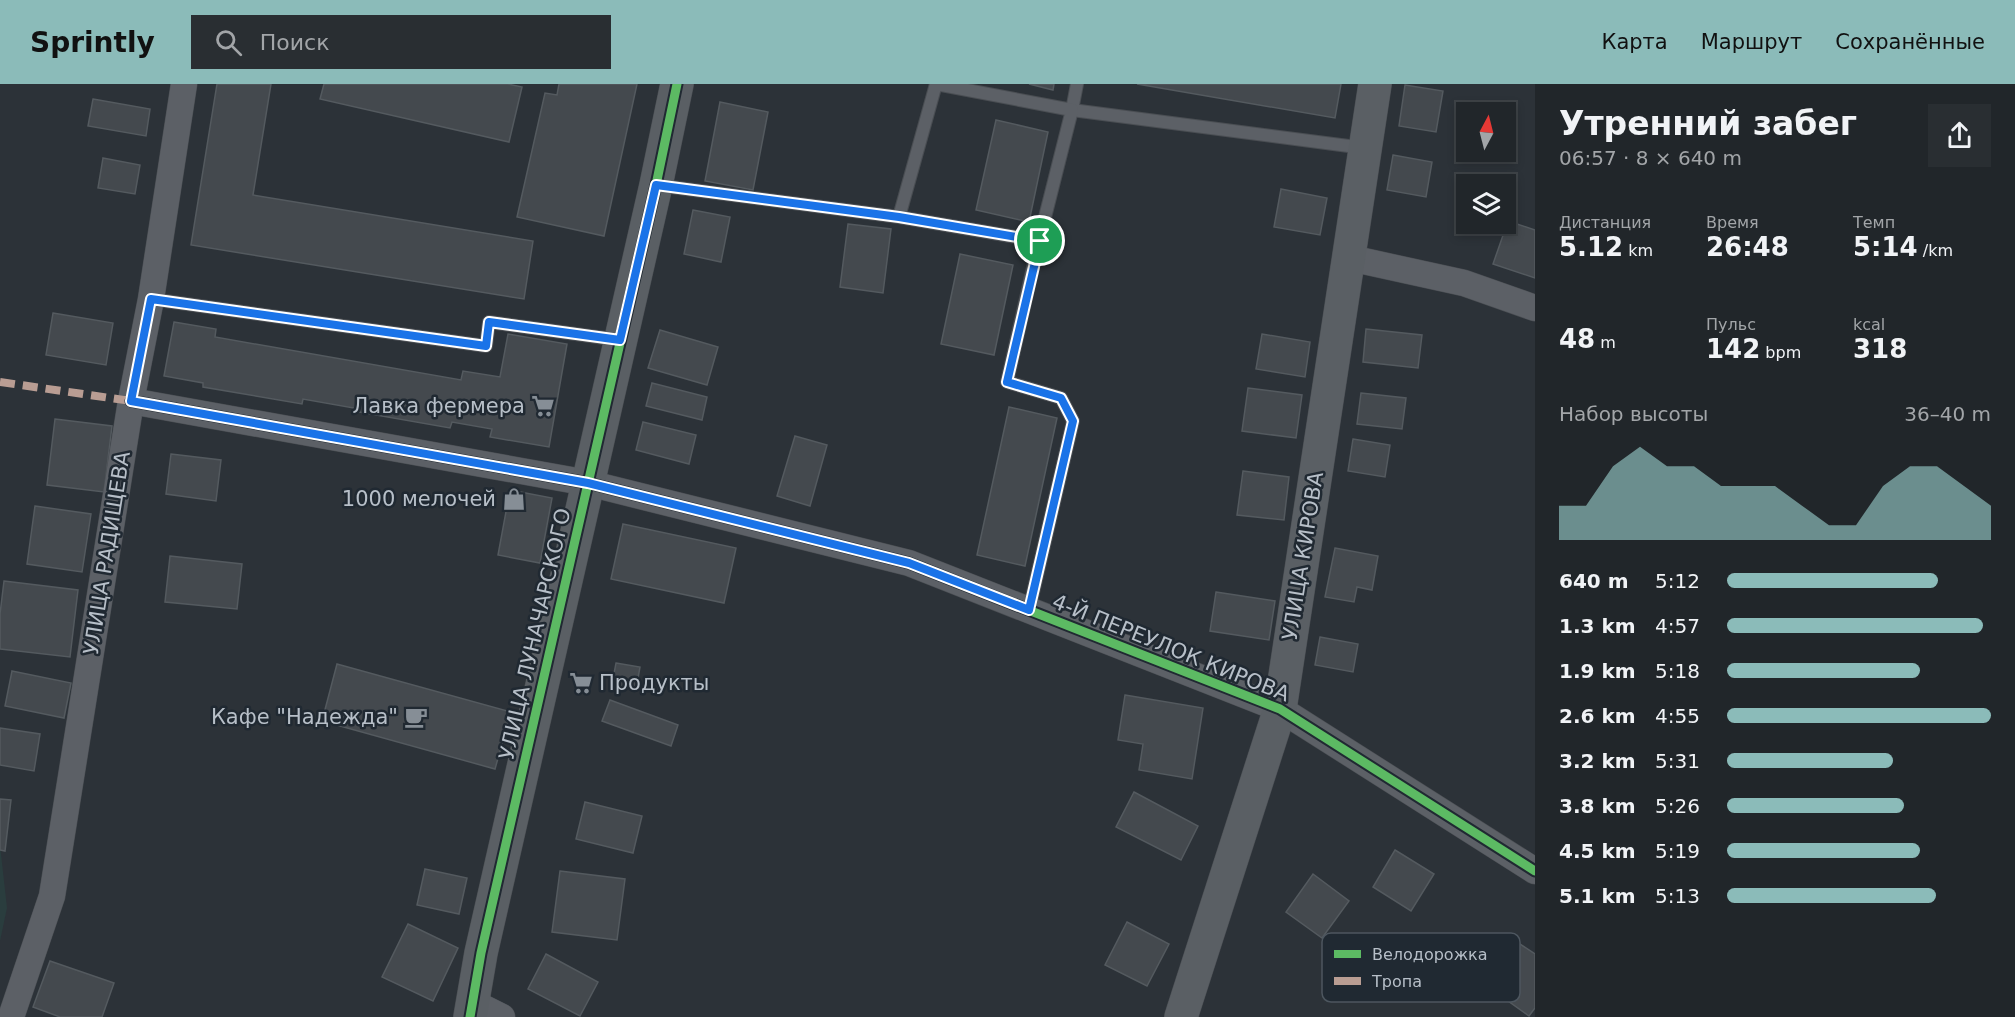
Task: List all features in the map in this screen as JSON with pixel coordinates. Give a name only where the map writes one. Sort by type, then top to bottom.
[{"type":"street","name":"УЛИЦА РАДИЩЕВА","points":[[11,1017],[52,896],[131,401],[151,299],[184,84]]},
{"type":"street","name":"УЛИЦА ЛУНАЧАРСКОГО","points":[[482,1012],[482,953],[677,84]]},
{"type":"street","name":"УЛИЦА КИРОВА","points":[[1181,1017],[1280,709],[1375,84]]},
{"type":"street","points":[[1350,258],[1464,282],[1535,308]]},
{"type":"street","name":"4-Й ПЕРЕУЛОК КИРОВА","points":[[131,401],[588,483],[909,563],[1280,709],[1535,872]]},
{"type":"lane","points":[[899,217],[936,84],[1072,110],[1365,148]]},
{"type":"lane","points":[[1029,610],[1073,421],[1061,398],[1007,382],[1077,84]]},
{"type":"lane","points":[[656,185],[899,217],[1040,241]]},
{"type":"lane","points":[[151,299],[486,346],[489,322],[620,340]]},
{"type":"shaded area","points":[[0,845],[7,908],[0,941]]},
{"type":"building","points":[[217,84],[271,84],[253,195],[533,241],[524,299],[191,245]]},
{"type":"building","points":[[324,84],[508,84],[522,87],[509,142],[320,99]]},
{"type":"building","points":[[559,84],[637,84],[604,236],[517,217],[545,93],[557,95]]},
{"type":"building","points":[[1029,84],[1054,84],[1053,90]]},
{"type":"building","points":[[1137,84],[1341,84],[1335,118]]},
{"type":"building","points":[[1405,85],[1443,91],[1436,132],[1399,126]]},
{"type":"building","points":[[93,99],[150,109],[146,136],[88,126]]},
{"type":"building","points":[[720,102],[768,112],[753,190],[705,181]]},
{"type":"building","points":[[996,120],[1048,132],[1029,222],[976,210]]},
{"type":"building","points":[[1393,155],[1432,162],[1426,197],[1387,190]]},
{"type":"building","points":[[103,158],[140,165],[135,194],[98,188]]},
{"type":"building","points":[[1281,189],[1327,198],[1320,235],[1274,227]]},
{"type":"building","points":[[693,210],[730,217],[721,262],[684,254]]},
{"type":"building","points":[[848,224],[891,229],[883,293],[840,287]]},
{"type":"building","points":[[1516,224],[1535,230],[1535,278],[1493,264],[1503,234],[1516,234]]},
{"type":"building","points":[[960,254],[1013,265],[994,355],[941,344]]},
{"type":"building","points":[[53,313],[113,323],[106,365],[46,355]]},
{"type":"building","points":[[174,322],[216,329],[215,337],[461,380],[463,371],[500,377],[508,334],[567,344],[549,447],[490,437],[492,429],[452,422],[450,428],[353,411],[354,408],[303,399],[302,404],[203,387],[203,383],[164,376]]},
{"type":"building","points":[[1366,329],[1422,335],[1418,368],[1363,362]]},
{"type":"building","points":[[660,330],[718,347],[707,385],[648,368]]},
{"type":"building","points":[[1262,334],[1310,342],[1305,377],[1256,369]]},
{"type":"building","points":[[652,383],[707,397],[702,420],[646,406]]},
{"type":"building","points":[[1248,388],[1302,395],[1296,438],[1242,431]]},
{"type":"building","points":[[1361,393],[1406,398],[1402,429],[1357,424]]},
{"type":"building","points":[[1009,407],[1057,418],[1025,566],[977,555]]},
{"type":"building","points":[[55,419],[112,426],[104,492],[47,485]]},
{"type":"building","points":[[643,422],[696,435],[689,464],[636,450]]},
{"type":"building","points":[[795,436],[827,445],[810,506],[777,496]]},
{"type":"building","points":[[1353,439],[1390,445],[1385,477],[1348,471]]},
{"type":"building","points":[[171,454],[221,460],[216,501],[166,494]]},
{"type":"building","points":[[1243,471],[1289,477],[1284,520],[1237,515]]},
{"type":"building","points":[[510,490],[552,498],[540,563],[498,555]]},
{"type":"building","points":[[35,506],[91,514],[82,572],[27,564]]},
{"type":"building","points":[[623,524],[736,548],[724,603],[611,579]]},
{"type":"building","points":[[1335,548],[1378,556],[1372,590],[1357,587],[1354,602],[1325,597]]},
{"type":"building","points":[[170,556],[242,564],[237,609],[165,602]]},
{"type":"building","points":[[4,581],[78,590],[70,657],[0,649],[0,614]]},
{"type":"building","points":[[1216,592],[1275,601],[1269,640],[1210,631]]},
{"type":"building","points":[[1320,637],[1358,644],[1353,672],[1315,665]]},
{"type":"building","points":[[616,663],[640,667],[636,689],[612,684]]},
{"type":"building","name":"Кафе \"Надежда\"","points":[[337,664],[511,712],[495,769],[322,721]]},
{"type":"building","points":[[12,671],[71,683],[64,718],[5,706]]},
{"type":"building","points":[[1125,695],[1203,708],[1192,779],[1139,770],[1143,744],[1118,740]]},
{"type":"building","points":[[610,700],[678,725],[671,746],[602,721]]},
{"type":"building","points":[[0,728],[40,734],[34,771],[0,765]]},
{"type":"building","points":[[1134,792],[1198,826],[1181,860],[1116,827]]},
{"type":"building","points":[[0,799],[11,800],[5,851],[0,850]]},
{"type":"building","points":[[585,802],[642,816],[633,853],[576,839]]},
{"type":"building","points":[[1395,850],[1434,874],[1411,911],[1373,887]]},
{"type":"building","points":[[425,869],[467,878],[459,914],[417,905]]},
{"type":"building","points":[[560,871],[625,879],[617,940],[552,932]]},
{"type":"building","points":[[1313,874],[1349,901],[1326,933],[1322,933],[1322,938],[1286,912]]},
{"type":"building","points":[[1127,922],[1169,944],[1147,986],[1105,965]]},
{"type":"building","points":[[408,924],[458,948],[433,1001],[382,977]]},
{"type":"building","points":[[1520,944],[1535,954],[1535,1008],[1529,1016],[1509,1002],[1520,1002]]},
{"type":"building","points":[[546,954],[598,982],[580,1016],[528,989]]},
{"type":"building","points":[[50,961],[114,983],[102,1017],[60,1017],[33,1007]]},
{"type":"marked path","points":[[0,382],[131,401]]},
{"type":"cycle path","points":[[470,1017],[481,953],[677,84]]},
{"type":"cycle path","points":[[131,401],[588,483],[909,563],[1280,709],[1535,871]]},
{"type":"place","name":"Лавка фермера","points":[[543,406]]},
{"type":"place","name":"1000 мелочей","points":[[514,499]]},
{"type":"place","name":"Продукты","points":[[581,683]]},
{"type":"place","name":"Кафе \"Надежда\"","points":[[416,717]]},
{"type":"route","points":[[656,185],[899,217],[1040,241],[1007,382],[1061,398],[1073,421],[1029,610],[909,563],[588,483],[131,401],[151,299],[486,346],[489,322],[620,340],[656,185]]}]
